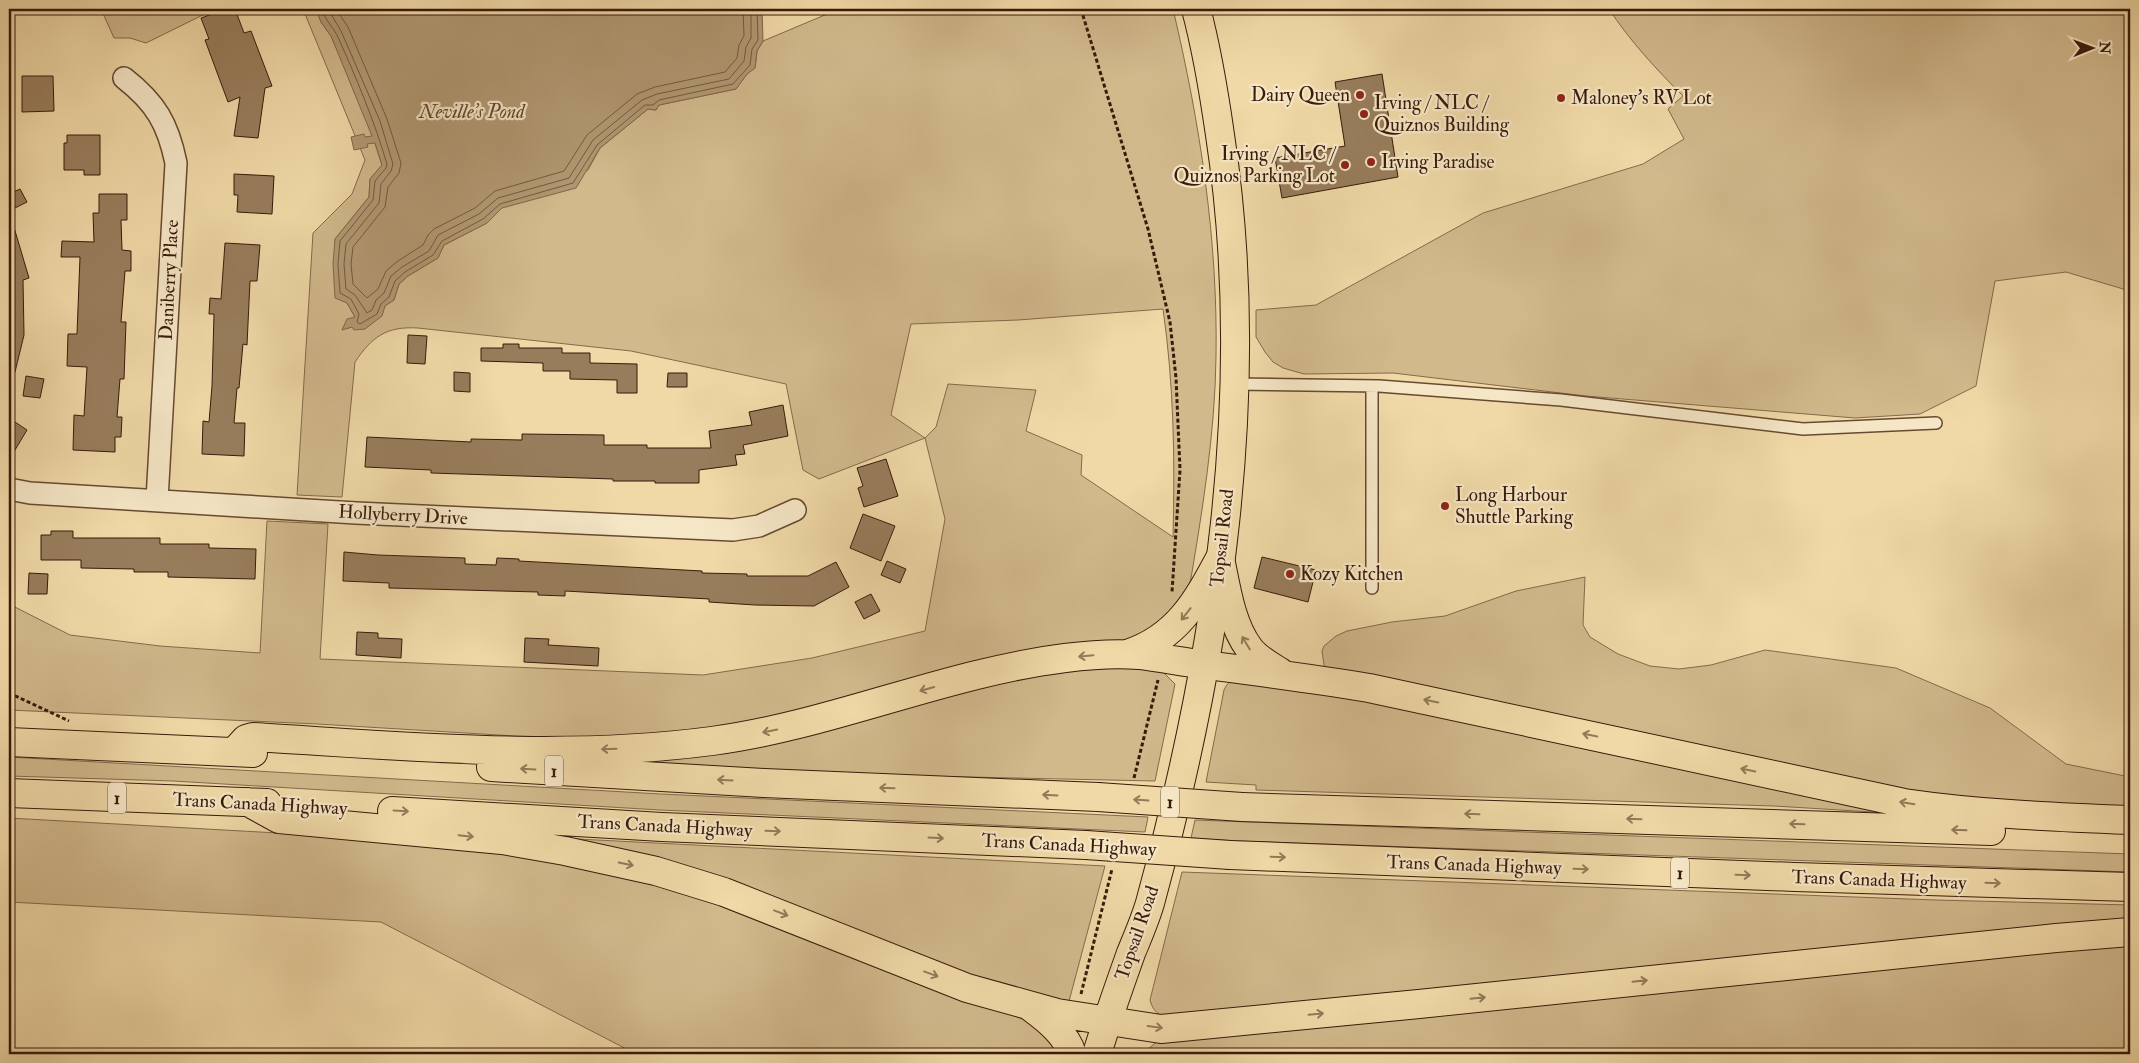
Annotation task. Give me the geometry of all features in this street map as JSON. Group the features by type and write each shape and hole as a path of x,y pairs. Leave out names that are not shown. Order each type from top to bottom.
{"main road":[{"name":"Topsail Road","path":"1097,1054 1107,1019 1149,906 1180,778 1204,665 1220,558 1235,384 1236,326 1229,202 1214,92 1196,9"},
{"path":"1124,655 1152,643 1173,628 1192,605 1220,558"},
{"path":"1220,558 1233,612 1244,640 1250,650 1260,659 1284,674"},
{"path":"234,752 246,739 253,737 429,747 552,750 610,750 710,741 780,729 936,686 1020,666 1063,658 1124,655 1284,674 1379,690 1904,803 2012,815 2130,820"},
{"path":"9,728 182,735 205,751"},
{"name":"1","path":"9,742 234,752 764,783 1098,797 1242,807 2130,835"},
{"name":"Trans Canada Highway","path":"9,793 237,801 662,827 1086,845 1230,855 1805,878 2130,887"},
{"path":"9,808 206,815 237,801 279,819 502,840 565,851 656,871 724,892 967,988 1031,1007 1161,1029 2130,932"},
{"path":"1031,1007 1048,1020 1069,1044 1072,1054"}],"street":[{"name":"Daniberry Place","path":"124,78 152,103 161,116 172,144 176,163 157,500"},
{"name":"Hollyberry Drive","path":"9,489 30,493 356,513 733,530 758,526 795,510"}],"lane":[{"path":"1235,384 1372,386 1561,400 1804,429 1936,423"},
{"path":"1372,386 1372,588"}],"path":[{"path":"1081,9 1148,230 1170,322 1176,378 1180,470 1172,595"},
{"path":"1134,781 1163,659"},
{"path":"9,693 94,732"},
{"path":"1076,1015 1113,866"}],"shaded area":[{"path":"101,9 215,9 146,43 130,38 114,38"},
{"path":"303,9 316,9 321,22 331,36 369,125 382,165 370,179 369,197 335,239 347,303 355,317 347,329 394,300 399,284 408,276 438,258 444,245 487,223 501,208 522,201 588,170 600,148 648,109 656,110 659,105 736,89 747,74 755,68 757,51 763,41 839,9 1173,9 1199,138 1210,226 1216,313 1215,386 1210,445 1194,561 1185,601 1136,639 889,687 726,728 595,738 515,736 317,724 9,710 9,604 70,635 160,646 260,653 267,521 328,524 320,659 703,675 812,658 925,631 945,519 925,438 819,479 803,470 786,384 631,351 418,328 388,331 374,340 355,362 342,497 297,495 313,233 352,194 365,160","holes":["1163,309 1173,423 1173,537 1081,475 1082,455 1026,431 1036,390 948,384 936,427 925,438 891,415 911,324 1018,320"]},
{"path":"1609,9 2130,9 2130,291 2066,272 1995,281 1976,386 1920,414 1855,418 1586,396 1393,373 1304,374 1283,368 1273,362 1256,337 1256,310 1316,305 1483,213 1643,164 1684,139 1668,109 1683,96 1644,54"},
{"path":"1585,577 1583,625 1590,637 1618,654 1650,666 1679,669 1711,665 1765,650 1896,668 1990,708 2066,764 2130,777 2130,808 1963,802 1325,671 1322,651 1324,646 1336,636 1347,631 1392,622 1445,616 1516,591"},
{"path":"1074,665 1160,669 1175,684 1155,781 782,773 582,761"},
{"path":"1245,677 1955,817 1774,806 1256,790 1256,785 1206,782 1224,690 1230,682"},
{"path":"9,757 661,794 1148,817 1145,832 660,810 173,781 9,776"},
{"path":"9,818 421,841 650,877 868,958 1020,1018 1046,1030 1068,1054 636,1054 381,922 9,902"},
{"path":"1195,820 2130,854 2130,872 1238,841 1191,838"},
{"path":"519,836 1105,866 1068,1005"},
{"path":"1182,872 1936,900 2130,905 2130,926 1170,1019 1157,1012 1150,1000"},
{"path":"2130,940 2130,1054 1142,1054 1159,1040"}],"water":[{"name":"Neville's Pond","path":"316,9 762,9 763,41 757,51 755,68 747,74 736,89 659,105 656,110 648,109 600,148 576,188 502,208 487,223 444,245 438,258 408,276 399,284 394,300 385,306 382,316 365,329 354,330 352,327 342,330 347,319 355,317 347,303 335,298 333,264 335,239 369,197 370,179 382,165 375,143 367,144 368,147 354,150 351,137 364,134 365,137 372,136 331,36 321,22"}],"building":[{"path":"226,9 235,9 244,33 251,31 272,86 265,88 258,138 234,136 240,97 228,102 205,40 209,39 201,18"},
{"name":"Irving / NLC / Quiznos Building","path":"1382,74 1398,177 1282,198 1275,158 1345,146 1335,82"},
{"path":"22,76 53,76 54,111 22,112"},
{"path":"67,135 100,135 100,175 84,175 84,170 64,170 64,143 67,143"},
{"path":"234,174 274,176 272,214 237,212 238,195 234,195"},
{"path":"20,189 27,202 9,211 9,194"},
{"path":"99,194 127,194 127,220 121,220 122,250 131,251 131,271 125,271 121,322 126,322 124,379 120,379 117,417 122,417 121,437 115,437 115,452 73,450 74,415 84,416 87,367 67,366 68,334 77,334 80,257 61,257 62,241 94,242 93,213 99,213"},
{"path":"13,224 29,278 23,280 24,335 15,372 9,372 9,225"},
{"path":"225,243 260,245 257,281 250,281 247,345 243,344 234,423 245,423 244,456 202,454 203,421 209,422 212,386 214,314 209,314 210,298 221,299"},
{"path":"408,335 427,336 425,364 407,363"},
{"path":"503,344 519,344 519,348 562,348 562,353 590,353 590,363 637,364 637,393 617,393 617,380 570,379 570,371 543,371 543,363 481,361 481,348 503,348"},
{"path":"454,372 470,373 470,392 454,391"},
{"path":"668,373 687,373 687,387 667,387"},
{"path":"26,376 44,379 40,398 23,396"},
{"path":"783,405 788,436 743,445 745,454 735,455 737,465 699,470 699,483 655,483 655,481 613,481 613,479 431,473 431,470 365,467 367,437 471,442 471,439 522,440 522,434 604,435 604,445 647,445 647,448 711,448 709,431 752,425 749,412"},
{"path":"15,422 27,430 9,460 9,432"},
{"path":"886,459 898,496 864,507 858,488 863,486 857,468"},
{"path":"863,514 895,526 881,561 850,548"},
{"path":"51,531 73,531 73,538 160,538 160,544 209,544 209,548 256,549 255,579 168,577 168,572 134,572 134,569 81,568 81,560 41,560 41,535 51,535"},
{"path":"344,552 465,558 465,564 496,565 497,558 519,559 519,561 702,571 702,573 747,574 747,576 808,576 836,562 849,587 814,606 755,605 709,602 709,599 565,591 565,596 538,595 538,592 389,588 389,583 343,581"},
{"path":"1262,557 1316,570 1308,602 1254,588"},
{"path":"887,561 906,569 900,583 881,575"},
{"path":"29,573 48,574 47,594 28,594"},
{"path":"871,594 880,611 864,619 855,602"},
{"path":"357,632 378,633 378,638 402,639 401,658 356,655"},
{"path":"525,638 549,639 548,645 599,648 598,666 524,662"}],"place":[{"name":"Dairy Queen","path":"1360,95"},
{"name":"Maloney's RV Lot","path":"1561,98"},
{"name":"Irving / NLC / Quiznos Building","path":"1364,114"},
{"name":"Irving Paradise","path":"1371,162"},
{"name":"Irving / NLC / Quiznos Parking Lot","path":"1345,165"},
{"name":"Long Harbour Shuttle Parking","path":"1445,506"},
{"name":"Kozy Kitchen","path":"1290,574"}]}
